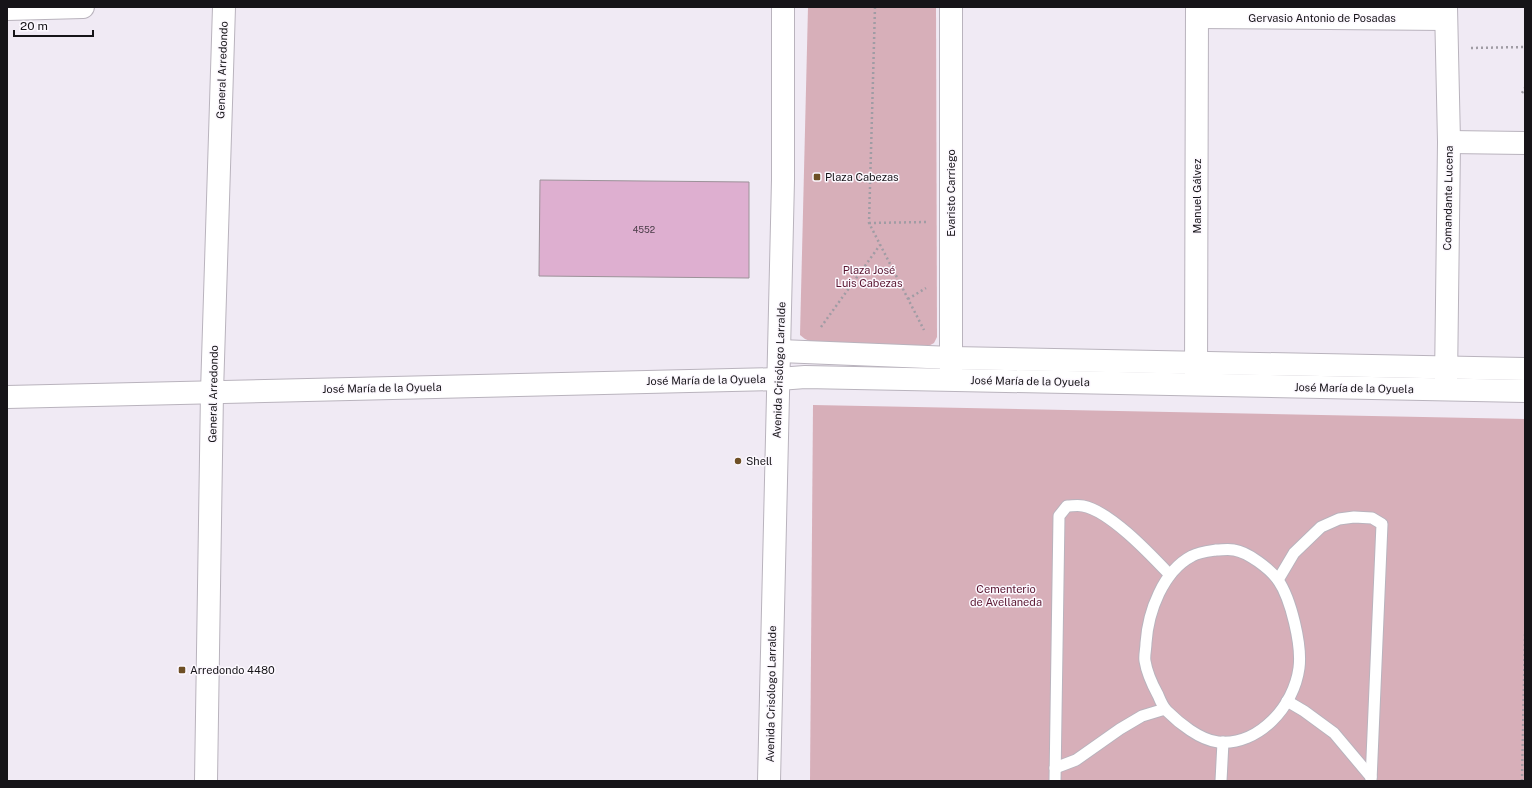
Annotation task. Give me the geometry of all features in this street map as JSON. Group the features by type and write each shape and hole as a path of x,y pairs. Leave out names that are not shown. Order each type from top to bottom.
{"street":[{"path":"7,9 83,7"},
{"name":"General Arredondo","path":"206,781 212,392 224,7"},
{"name":"Avenida Crisólogo Larralde","path":"769,781 780,351 783,180 783,7"},
{"name":"Evaristo Carriego","path":"950,380 952,358 951,7"},
{"name":"Gervasio Antonio de Posadas","path":"1197,12 1446,13"},
{"name":"Manuel Gálvez","path":"1196,385 1197,12"},
{"name":"Comandante Lucena","path":"1445,390 1449,142 1446,13"},
{"path":"1449,142 1525,143"},
{"name":"José María de la Oyuela","path":"780,351 952,358 1525,369"},
{"name":"José María de la Oyuela","path":"7,397 779,379 805,377 1525,392"}],"lane":[{"path":"1055,781 1059,516 1067,506 1083,506 1099,512 1139,543 1170,576"},
{"path":"1278,580 1294,553 1321,527 1339,519 1354,517 1372,518 1382,524 1371,779"},
{"path":"1216,550 1235,550 1257,560 1278,580 1294,619 1298,639 1299,667 1293,691 1280,712 1264,728 1248,737 1233,742 1217,742 1196,733 1186,727 1165,709 1151,682 1145,660 1147,630 1162,587 1174,571 1193,555 1216,550"},
{"path":"1287,701 1304,710 1334,733 1371,779"},
{"path":"1055,768 1076,760 1120,728 1142,716 1165,709"},
{"path":"1221,781 1223,742"}],"path":[{"path":"875,7 869,223 924,330"},
{"path":"1447,49 1525,47"},
{"path":"1522,93 1525,88"},
{"path":"869,223 952,222"},
{"path":"821,327 880,245"},
{"path":"1522,781 1525,633"}],"green space":[{"name":"Plaza José Luis Cabezas","path":"808,7 936,7 937,337 934,343 923,349 810,341 800,335"},
{"name":"Cementerio de Avellaneda","path":"813,405 1525,419 1525,781 810,781"}],"building":[{"path":"540,180 749,182 749,278 539,276"}],"place":[{"name":"Plaza Cabezas","path":"817,177"},
{"name":"Shell","path":"738,461"},
{"name":"Arredondo 4480","path":"182,670"}]}
